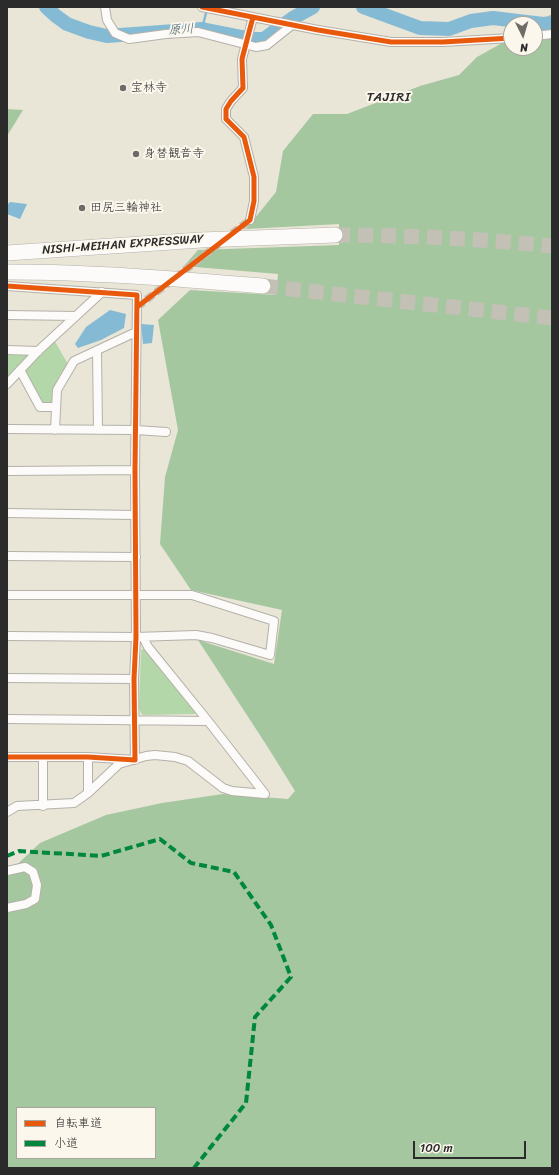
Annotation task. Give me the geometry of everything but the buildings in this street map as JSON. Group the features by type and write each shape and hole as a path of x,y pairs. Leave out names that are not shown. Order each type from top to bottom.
{"highway":[{"name":"NISHI-MEIHAN EXPRESSWAY","path":"7,253 201,240 335,235"},
{"name":"NISHI-MEIHAN EXPRESSWAY","path":"7,272 143,277 264,286"}],"street":[{"path":"105,7 107,20 115,33 129,39 166,34 198,32 256,47 268,45 292,25"},
{"path":"202,7 292,25 391,42 443,42 503,38"},
{"path":"250,220 254,201 254,177 244,137 226,119 226,109 243,88 242,59 253,17"},
{"path":"7,286 137,295 135,596 139,637 134,679 135,760"},
{"path":"7,384 38,351 102,292"},
{"path":"7,315 76,316"},
{"path":"55,430 57,390 74,361 136,332"},
{"path":"7,350 38,351"},
{"path":"97,351 98,430"},
{"path":"20,370 40,407 56,407"},
{"path":"7,429 136,430 166,432"},
{"path":"7,470 135,470"},
{"path":"7,513 135,515"},
{"path":"7,556 136,557"},
{"path":"7,595 192,595 274,621 270,655 212,638 196,635 139,637 7,636"},
{"path":"7,812 17,806 43,806 74,803 88,793 119,764 146,756 155,755 175,757 188,761 223,788 232,791 265,794 208,721 139,637"},
{"path":"7,678 134,679"},
{"path":"7,719 208,721"},
{"path":"7,757 88,757 135,760"},
{"path":"43,757 43,806"},
{"path":"88,757 88,793"},
{"path":"7,871 25,867 33,872 37,885 35,899 26,904 7,908"}],"green space":[{"path":"552,14 552,1168 7,1168 7,874 40,843 106,815 162,803 223,794 288,799 295,791 198,640 274,664 282,610 191,590 160,544 165,477 178,430 158,320 190,290 276,295 278,274 184,266 198,250 339,245 339,224 246,229 276,192 283,151 313,114 347,114 420,86 459,75 477,57 503,42 503,56 543,56 543,19"},
{"path":"7,109 23,110 7,136"},
{"path":"54,340 69,366 54,404 42,404 22,371"},
{"path":"7,352 33,354 7,380"},
{"path":"146,648 198,711 194,714 143,715 141,713 139,708 141,650"}],"water":[{"path":"10,202 27,204 20,219 7,214 7,205"},
{"path":"110,310 126,314 124,328 101,340 78,348 75,344 86,327"},
{"path":"141,324 154,325 152,343 143,344"}],"waterway":[{"name":"原川","path":"46,7 67,24 89,32 107,36 202,29 252,39 264,39 293,18 313,7"},
{"name":"原川","path":"363,7 420,28 449,29 471,21 493,18 543,24 552,23"},
{"path":"202,29 207,9"}],"tunnel":[{"path":"137,307 250,220"},
{"path":"335,235 444,238 552,246"},
{"path":"263,286 552,318"}],"marked path":[{"path":"7,856 19,851 101,856 160,839 191,863 234,872 271,925 291,977 255,1017 246,1103 194,1168"}],"cycle path":[{"path":"202,7 318,30 391,42 443,42 503,38"},
{"path":"137,307 250,220 254,201 254,177 244,137 226,119 226,109 243,88 242,59 253,17"},
{"path":"7,286 137,295 135,470 136,637 134,679 135,760 88,757 7,757"}],"place":[{"name":"宝林寺","path":"123,88"},
{"name":"身替観音寺","path":"136,154"},
{"name":"田尻三輪神社","path":"82,208"}],"district":[{"name":"TAJIRI","path":"389,98"}]}
